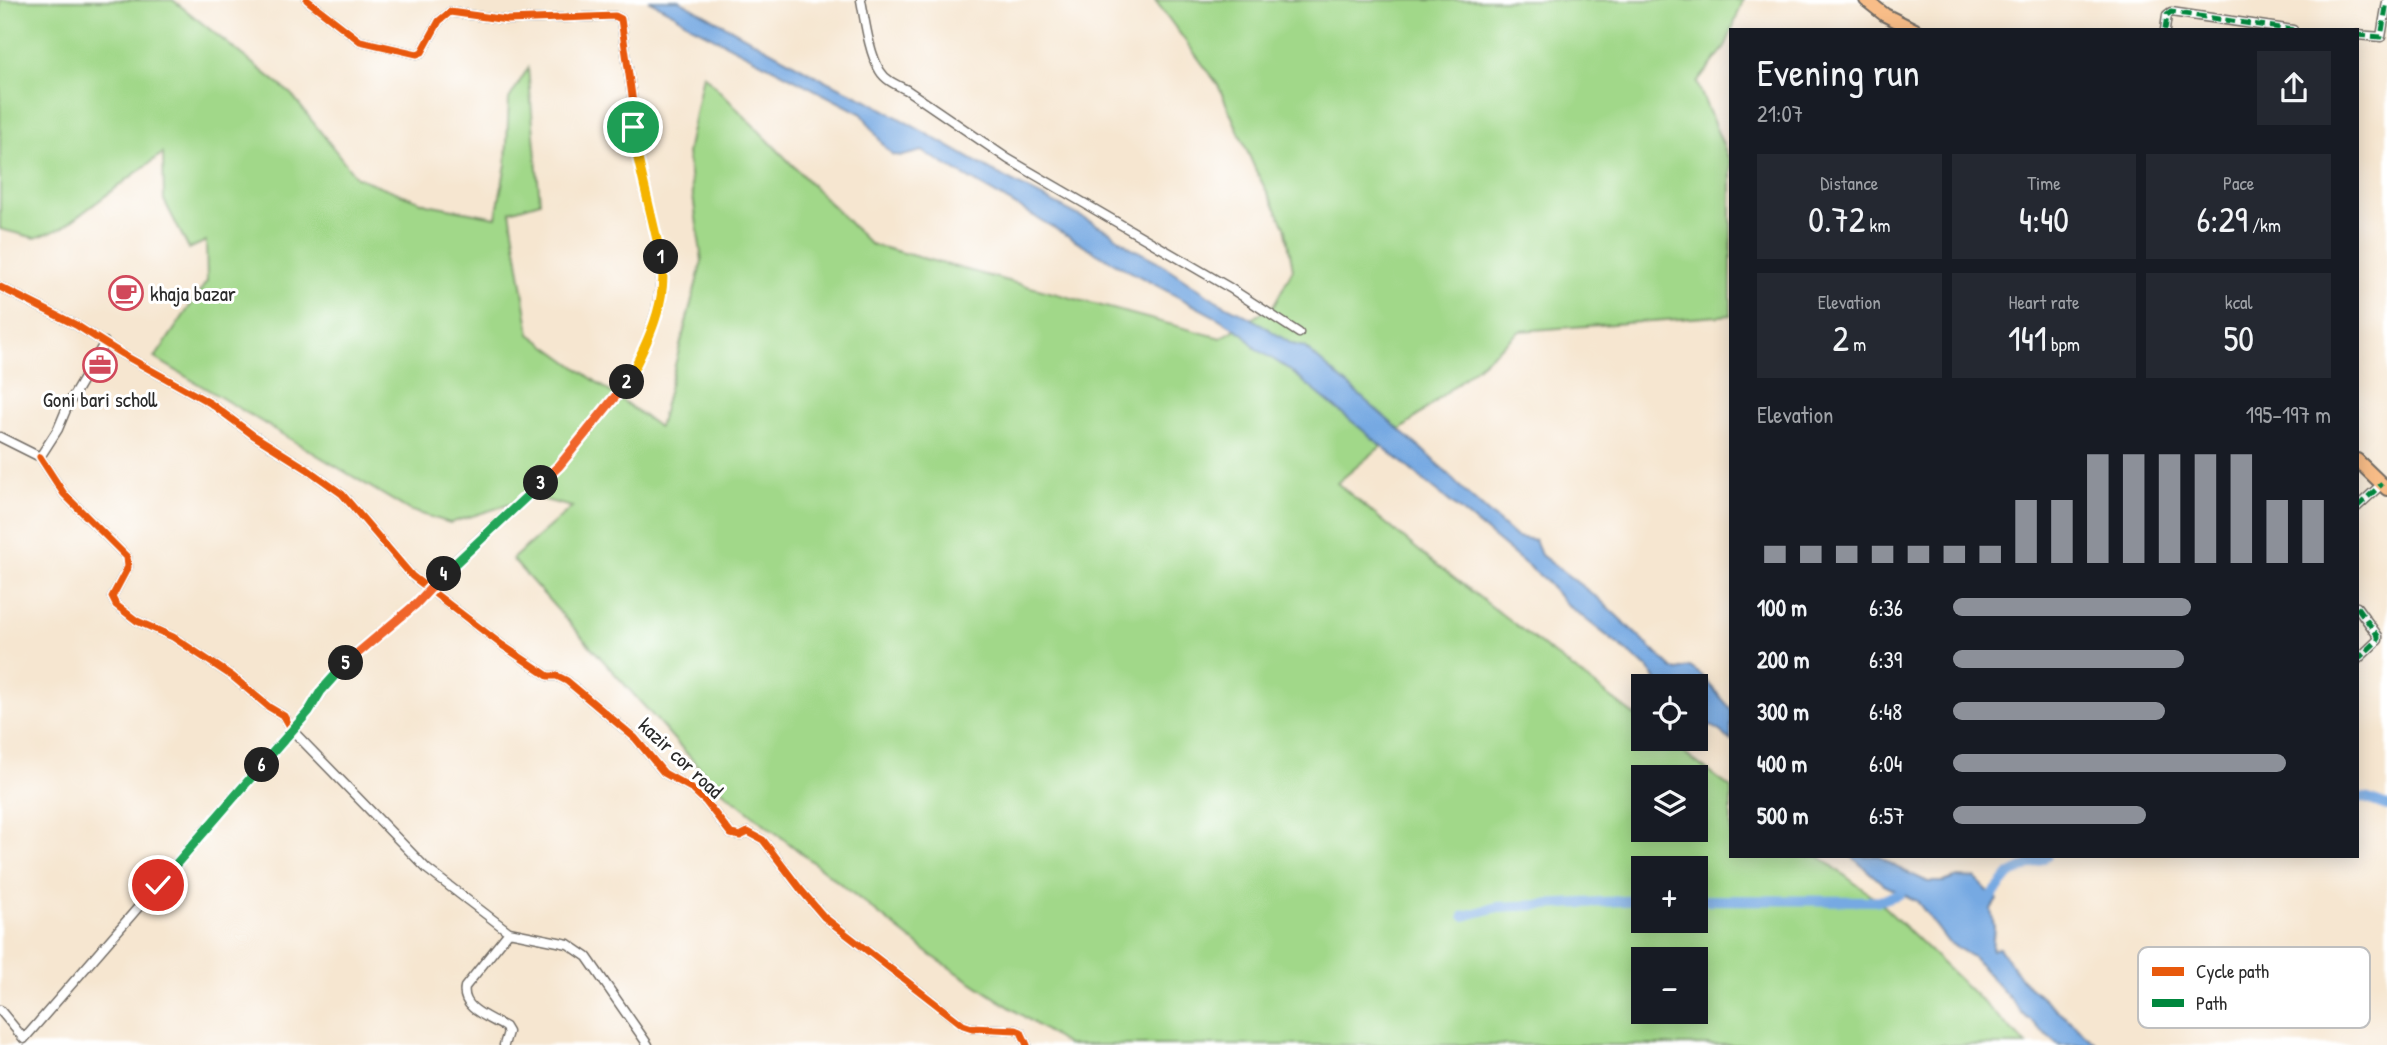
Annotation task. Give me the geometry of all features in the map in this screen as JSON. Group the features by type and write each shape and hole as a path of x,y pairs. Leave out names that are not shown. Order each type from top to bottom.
{"main road":[{"path":"1867,0 1885,15 1911,28"},
{"path":"2359,462 2384,487"}],"street":[{"path":"0,1010 27,1042 309,711 336,673 416,604 450,565 559,466 623,389 643,352 656,313 663,268 635,146 634,110 620,18 573,16 507,20 450,12 439,21 422,52 418,54 360,41 307,0"},
{"path":"861,0 869,39 880,71 891,82 907,90 1008,159 1230,288 1299,333"},
{"path":"2359,35 2381,37 2387,2"},
{"path":"2165,28 2168,12 2279,28"},
{"name":"kazir cor road","path":"0,287 43,307 210,403 342,494 412,576 502,645 548,676 557,676 567,681 635,738 664,773 691,788 706,802 731,834 740,836 748,832 763,840 824,917 963,1025 972,1028 1016,1030 1021,1032 1027,1045"},
{"path":"40,457 105,342"},
{"path":"0,436 40,457 64,494 127,557 128,567 113,597 116,605 137,621 173,636 216,664 284,716 292,730 427,869 509,932 569,944 587,957 648,1045"},
{"path":"2359,506 2384,487"},
{"path":"2359,610 2378,636 2378,640 2359,658"},
{"path":"503,1045 508,1032 505,1027 467,1004 463,996 465,987 509,932"}],"green space":[{"path":"0,0 173,0 291,94 356,177 427,204 496,217 506,164 509,99 528,68 540,202 510,211 530,334 659,427 702,261 687,153 703,74 870,244 1221,338 1274,305 1293,269 1285,226 1256,171 1218,85 1155,0 1743,0 1733,28 1729,28 1726,46 1697,83 1729,159 1729,315 1520,331 1337,483 1429,559 1631,713 1631,751 1681,751 1700,765 1631,765 1631,842 1708,842 1708,771 1729,787 1729,858 1822,858 1876,899 2027,1045 1067,1045 932,956 715,785 512,559 572,507 533,497 450,523 409,510 155,358 207,281 206,241 189,249 164,200 163,153 62,228 35,238 0,229"}],"water":[{"path":"648,0 679,0 820,78 867,100 994,172 1109,231 1217,301 1251,318 1292,344 1304,347 1434,460 1516,537 1535,540 1541,555 1599,599 1673,669 1690,667 1700,674 1652,674 1648,668 1565,603 1545,580 1287,368 1255,348 1244,334 1116,264 922,151 903,156 893,155 862,114 693,27"},
{"path":"1708,683 1729,707 1729,739 1708,724"},
{"path":"1853,858 1882,858 1928,882 1943,882 1958,877 1975,878 1997,900 1991,909 1994,927 1992,950 1999,948 2022,980 2098,1045 2056,1043 2026,1017 1974,958 1948,942 1917,901 1884,885"}],"waterway":[{"path":"2359,799 2365,798 2387,806"},
{"path":"1985,904 2009,875 2043,858"},
{"path":"1708,900 1878,901 1900,894"},
{"path":"1464,916 1498,907 1631,901"}],"marked path":[{"path":"2359,35 2381,37 2387,2"},
{"path":"2165,28 2167,15 2171,12 2279,28"},
{"path":"2359,505 2382,484"},
{"path":"2359,610 2378,636 2378,640 2359,658"}],"cycle path":[{"path":"40,457 64,494 127,557 128,567 112,597 116,605 137,621 173,637 232,676 284,716 292,730 336,672 416,604 450,565 559,466 623,389 643,351 656,312 663,268 635,146 634,110 621,19 615,16 507,20 450,12 439,21 422,52 417,54 360,41 307,0"},
{"path":"0,287 76,325 210,403 342,494 412,576 502,645 548,676 557,676 567,681 635,738 664,773 691,788 706,802 731,834 740,836 748,832 763,840 824,917 963,1025 972,1028 1016,1030 1021,1032 1027,1045"}],"place":[{"name":"khaja bazar","path":"126,293"},
{"name":"Goni bari scholl","path":"100,365"}],"route":[{"path":"158,885 309,711 321,691 348,660 416,604 450,565 559,466 623,389 643,352 656,313 663,268 633,127"}]}
